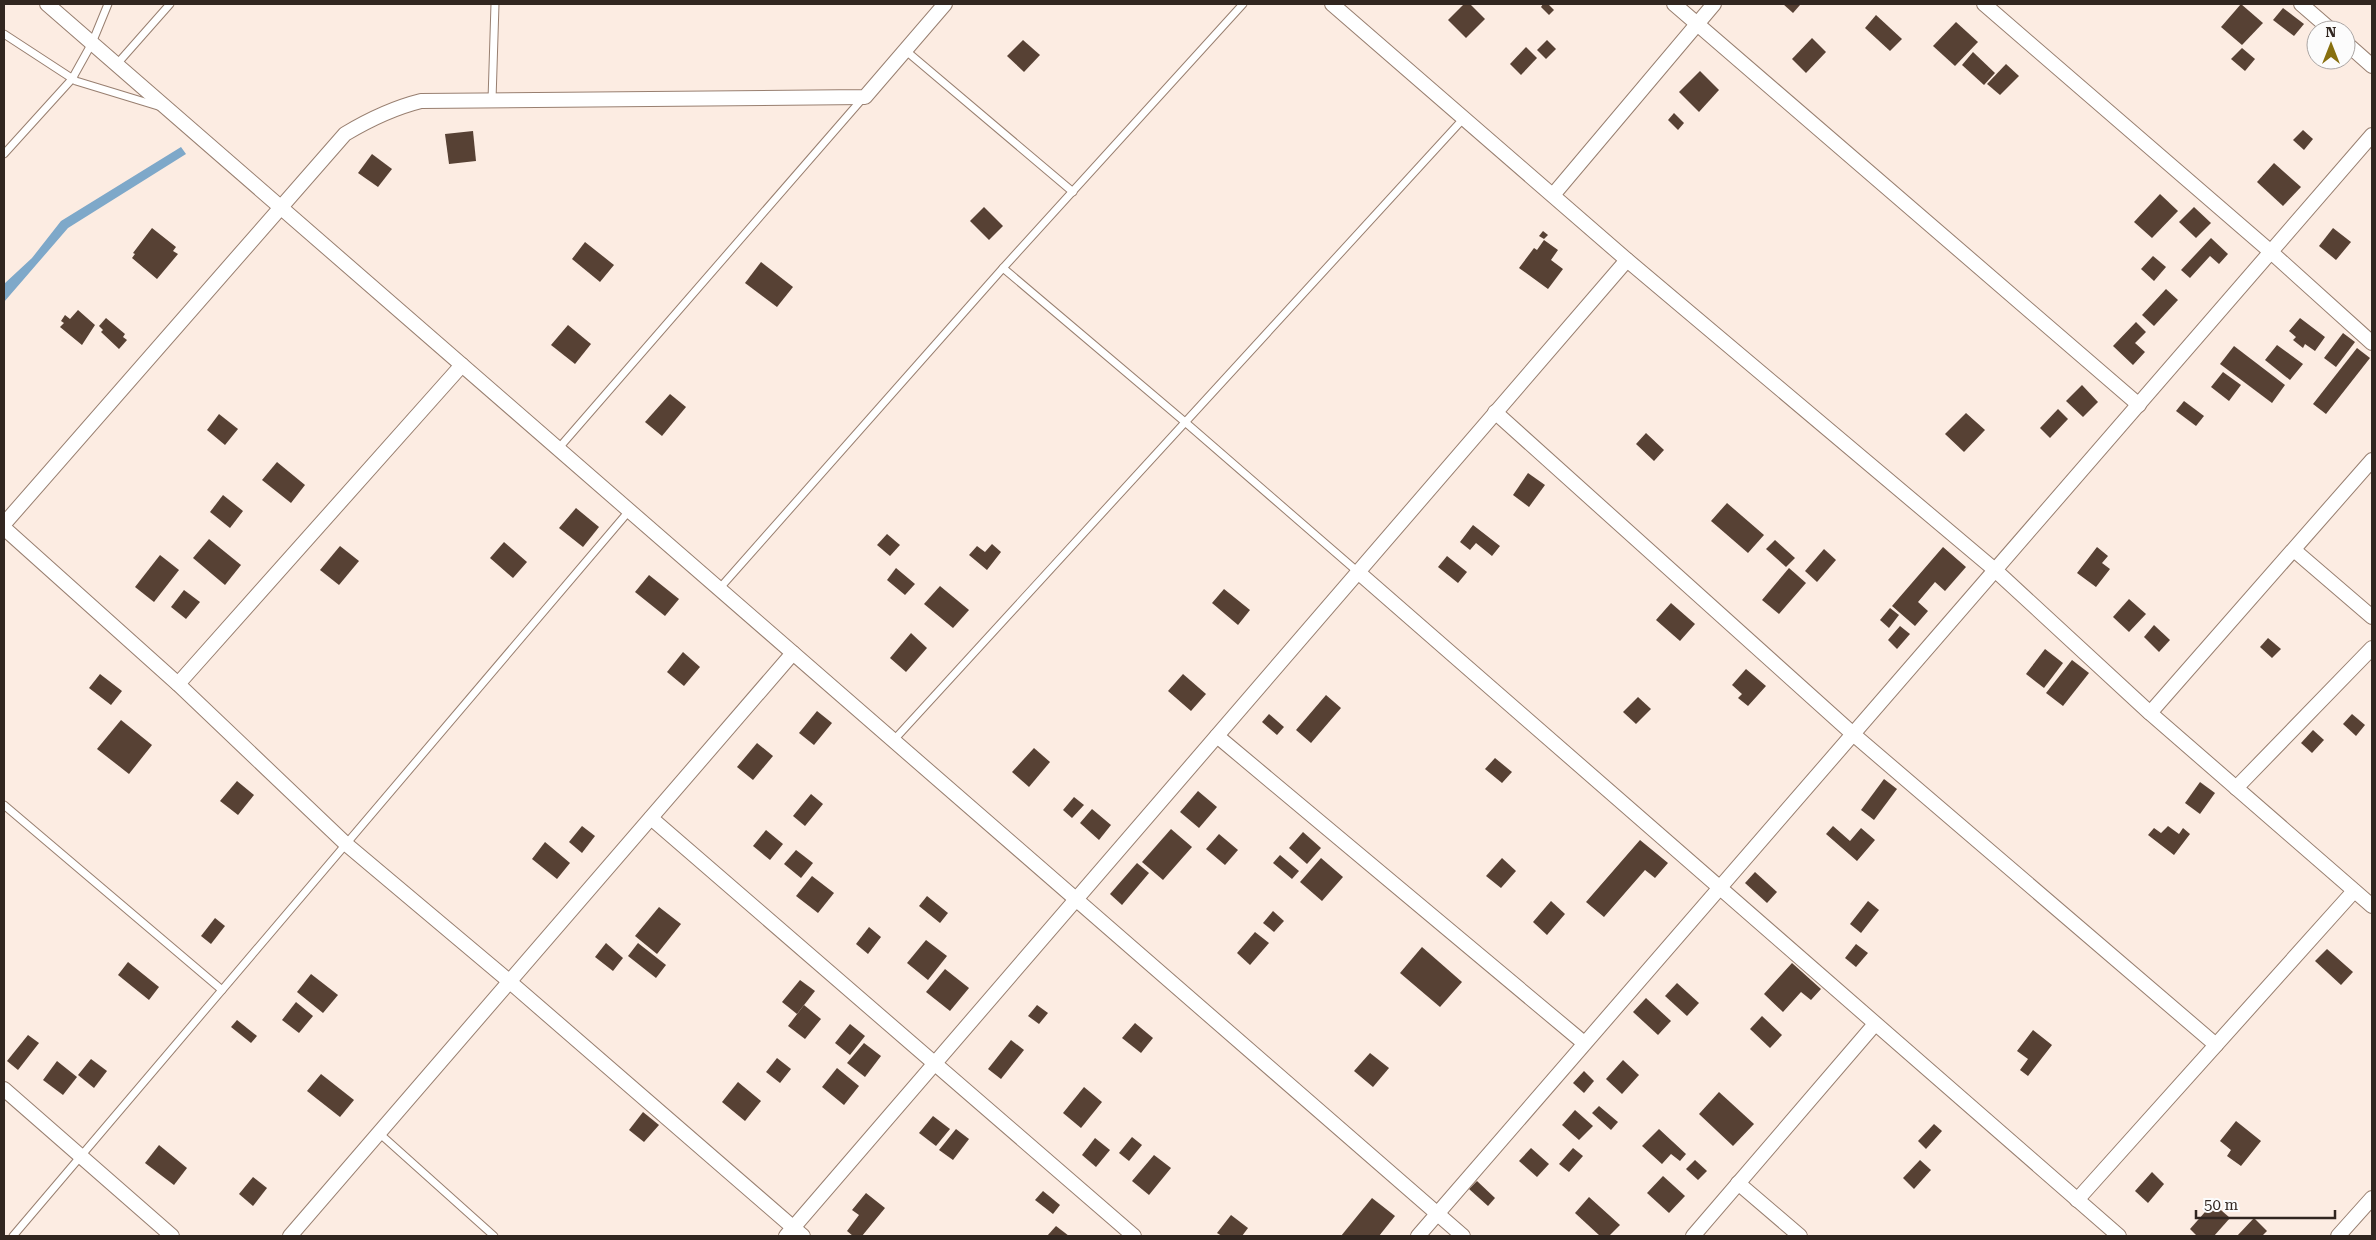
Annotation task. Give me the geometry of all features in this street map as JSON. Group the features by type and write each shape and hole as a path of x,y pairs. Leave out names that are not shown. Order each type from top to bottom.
{"street":[{"path":"47,4 1463,1236"},
{"path":"945,4 865,96 421,101 397,107 374,116 345,134 4,526 178,684 346,844 510,982 794,1233 934,1064 1627,260"},
{"path":"1332,4 1627,260 1995,570 2150,713 2372,906"},
{"path":"1674,4 2138,405"},
{"path":"1553,195 1714,4"},
{"path":"1984,4 2271,252 2372,343"},
{"path":"2301,4 2319,20"},
{"path":"2356,52 2372,66"},
{"path":"1418,1236 2372,135"},
{"path":"178,684 462,365"},
{"path":"1495,412 1853,734 2216,1045"},
{"path":"2150,713 2372,460"},
{"path":"2294,550 2372,617"},
{"path":"1358,572 2119,1236"},
{"path":"2236,788 2372,648"},
{"path":"290,1236 793,653"},
{"path":"1217,736 1584,1044"},
{"path":"651,818 1134,1236"},
{"path":"2077,1200 2354,891"},
{"path":"1693,1236 1875,1024"},
{"path":"4,1089 172,1236"},
{"path":"1738,1183 1800,1236"},
{"path":"2338,1236 2372,1198"}],"lane":[{"path":"4,154 72,79 92,43 108,4"},
{"path":"117,64 170,4"},
{"path":"492,100 495,4"},
{"path":"719,589 1003,268 1244,4"},
{"path":"4,34 72,79 168,109"},
{"path":"906,50 1073,192"},
{"path":"558,449 865,96"},
{"path":"893,740 1464,118"},
{"path":"1003,268 1358,572"},
{"path":"13,1236 629,511"},
{"path":"4,805 222,990"},
{"path":"379,1134 494,1236"}],"water":[{"path":"181,147 186,154 68,228 4,302 4,284 32,258 61,221"}],"building":[{"path":"1464,4 1470,4 1485,19 1466,38 1448,20"},
{"path":"1543,4 1548,4 1554,10 1549,15 1541,7"},
{"path":"1783,4 1799,4 1800,5 1793,13"},
{"path":"2241,4 2263,23 2242,45 2221,27"},
{"path":"2283,8 2304,24 2294,36 2273,20"},
{"path":"1876,15 1902,39 1890,51 1865,28"},
{"path":"1956,22 1978,42 1955,66 1933,46"},
{"path":"1812,38 1826,52 1806,73 1792,59"},
{"path":"1023,40 1040,55 1024,72 1007,56"},
{"path":"1547,40 1556,49 1546,59 1537,50"},
{"path":"1526,47 1537,58 1521,75 1510,64"},
{"path":"2242,48 2255,59 2245,71 2231,59"},
{"path":"1973,52 1995,73 1984,85 1962,65"},
{"path":"2006,64 2019,76 2000,95 1987,84"},
{"path":"1700,71 1719,90 1699,112 1679,92"},
{"path":"1674,113 1684,123 1678,130 1668,120"},
{"path":"2303,130 2313,139 2304,150 2293,140"},
{"path":"473,131 476,161 449,164 445,134"},
{"path":"372,154 392,169 378,187 358,173"},
{"path":"2274,163 2301,187 2283,206 2257,182"},
{"path":"2160,194 2178,211 2152,238 2134,222"},
{"path":"984,207 1003,226 989,240 970,221"},
{"path":"2194,207 2211,223 2196,238 2179,222"},
{"path":"152,228 176,247 173,251 178,254 157,279 132,258 135,254 133,253"},
{"path":"2333,228 2351,242 2336,260 2319,246"},
{"path":"1543,231 1548,235 1544,239 1539,236"},
{"path":"2211,238 2228,254 2219,264 2210,256 2190,278 2181,270"},
{"path":"1544,240 1558,250 1551,260 1563,269 1548,289 1519,268 1534,248 1537,250"},
{"path":"585,242 614,265 600,282 572,259"},
{"path":"2153,256 2166,267 2154,281 2141,269"},
{"path":"761,262 793,287 777,307 745,283"},
{"path":"2166,289 2178,300 2154,326 2142,315"},
{"path":"78,310 95,325 82,345 60,327 64,323 61,321 65,315 70,319"},
{"path":"106,318 125,334 123,337 127,340 119,349 101,332 103,330 99,326"},
{"path":"2300,318 2325,337 2315,351 2305,344 2303,348 2293,340 2296,337 2289,331"},
{"path":"2136,322 2146,332 2135,343 2145,352 2133,365 2113,346"},
{"path":"568,325 591,344 575,364 551,345"},
{"path":"2343,333 2355,342 2336,367 2324,358"},
{"path":"2277,345 2303,364 2290,380 2265,360"},
{"path":"2234,346 2285,385 2272,403 2220,364"},
{"path":"2357,348 2370,358 2326,414 2313,404"},
{"path":"2223,372 2241,385 2229,401 2211,387"},
{"path":"2082,385 2098,402 2083,417 2066,401"},
{"path":"670,394 686,407 662,436 645,422"},
{"path":"2184,401 2204,416 2196,426 2176,411"},
{"path":"2058,409 2068,419 2050,438 2040,428"},
{"path":"1966,413 1985,430 1964,452 1945,434"},
{"path":"219,414 238,429 225,445 207,430"},
{"path":"1646,433 1664,450 1654,461 1636,444"},
{"path":"277,462 305,485 291,503 262,480"},
{"path":"1528,473 1545,485 1529,507 1513,495"},
{"path":"223,495 243,511 230,528 210,512"},
{"path":"1727,503 1764,535 1748,553 1711,521"},
{"path":"576,508 599,527 583,547 559,528"},
{"path":"1473,525 1500,546 1492,556 1476,543 1470,550 1460,542"},
{"path":"887,534 900,545 890,556 877,545"},
{"path":"209,539 241,565 225,585 193,558"},
{"path":"1775,540 1795,558 1786,567 1766,549"},
{"path":"504,542 527,562 513,578 490,558"},
{"path":"992,544 1001,552 987,570 969,555 977,546 985,552"},
{"path":"340,546 359,561 339,585 320,570"},
{"path":"1943,547 1966,567 1945,591 1935,582 1918,602 1928,611 1915,626 1892,606"},
{"path":"2097,547 2108,556 2102,563 2110,569 2096,587 2077,573"},
{"path":"1824,549 1836,560 1817,582 1805,571"},
{"path":"160,555 179,570 154,602 135,587"},
{"path":"1447,556 1467,572 1458,583 1438,567"},
{"path":"896,568 915,584 905,595 887,580"},
{"path":"1789,568 1806,583 1779,614 1762,600"},
{"path":"649,575 679,599 665,616 635,592"},
{"path":"940,586 969,610 953,628 924,604"},
{"path":"1224,589 1250,610 1238,625 1212,603"},
{"path":"184,590 200,602 186,619 171,607"},
{"path":"2129,599 2146,614 2129,632 2113,617"},
{"path":"1671,603 1695,624 1680,641 1656,620"},
{"path":"1890,608 1899,615 1889,628 1880,620"},
{"path":"2154,625 2170,640 2159,652 2144,637"},
{"path":"1900,626 1910,634 1897,649 1888,640"},
{"path":"911,633 927,648 906,672 890,658"},
{"path":"2268,638 2281,649 2272,658 2260,647"},
{"path":"2045,649 2063,663 2044,688 2026,674"},
{"path":"683,652 700,667 684,686 667,672"},
{"path":"2072,660 2089,673 2063,706 2046,693"},
{"path":"1746,669 1766,686 1748,706 1738,698 1742,694 1732,685"},
{"path":"100,674 122,691 111,705 89,688"},
{"path":"1183,674 1206,694 1191,711 1168,691"},
{"path":"1326,695 1341,708 1311,743 1296,730"},
{"path":"1638,697 1651,709 1636,724 1623,712"},
{"path":"817,711 832,723 814,745 799,733"},
{"path":"1269,714 1284,727 1277,735 1262,722"},
{"path":"2352,714 2365,725 2356,736 2343,724"},
{"path":"121,720 152,745 129,774 97,749"},
{"path":"2313,730 2324,740 2312,753 2301,743"},
{"path":"757,743 773,756 753,780 737,767"},
{"path":"1034,748 1050,762 1029,787 1012,772"},
{"path":"1495,758 1512,772 1502,783 1485,769"},
{"path":"1884,779 1897,789 1874,820 1861,810"},
{"path":"237,781 254,795 238,815 220,801"},
{"path":"2200,782 2215,793 2200,814 2185,803"},
{"path":"1198,791 1217,807 1199,828 1180,812"},
{"path":"811,794 823,804 805,826 793,816"},
{"path":"1074,797 1084,805 1072,818 1063,810"},
{"path":"1092,809 1111,825 1099,840 1080,823"},
{"path":"582,826 595,836 582,853 569,842"},
{"path":"1833,826 1850,841 1861,828 1875,840 1857,861 1826,834"},
{"path":"2168,826 2179,834 2183,828 2190,834 2174,855 2148,835 2154,828 2161,833"},
{"path":"1171,829 1192,847 1163,880 1142,862"},
{"path":"766,830 783,844 770,860 753,846"},
{"path":"1303,832 1321,848 1307,864 1289,848"},
{"path":"1219,834 1238,850 1225,865 1206,849"},
{"path":"1640,840 1668,863 1655,878 1645,870 1604,917 1586,902"},
{"path":"545,842 570,863 557,879 532,859"},
{"path":"796,850 813,863 801,878 784,864"},
{"path":"1280,855 1299,871 1292,879 1273,863"},
{"path":"1321,858 1343,877 1322,901 1300,882"},
{"path":"1502,858 1516,871 1501,888 1486,876"},
{"path":"1137,863 1149,873 1122,905 1110,894"},
{"path":"1755,872 1777,892 1767,903 1745,883"},
{"path":"812,876 834,893 818,913 796,896"},
{"path":"927,896 948,913 940,923 919,906"},
{"path":"1551,901 1565,914 1547,935 1533,922"},
{"path":"1868,901 1879,910 1861,933 1850,924"},
{"path":"659,907 681,924 657,954 635,936"},
{"path":"1273,911 1284,921 1274,932 1263,923"},
{"path":"215,918 225,926 211,944 201,936"},
{"path":"869,927 881,937 868,954 856,944"},
{"path":"1255,932 1269,943 1250,965 1237,953"},
{"path":"926,940 947,956 928,980 907,963"},
{"path":"606,943 623,958 613,971 595,957"},
{"path":"638,943 666,965 656,978 628,956"},
{"path":"1856,944 1868,953 1856,967 1845,958"},
{"path":"1422,947 1462,982 1440,1007 1400,973"},
{"path":"2327,949 2353,972 2341,985 2315,961"},
{"path":"128,962 159,987 149,1000 118,975"},
{"path":"1792,963 1821,989 1811,1000 1801,992 1783,1012 1764,994"},
{"path":"945,969 969,988 950,1011 926,992"},
{"path":"311,974 338,995 323,1013 297,992"},
{"path":"800,980 815,991 797,1014 782,1002"},
{"path":"1677,983 1699,1003 1687,1016 1665,996"},
{"path":"1646,998 1671,1021 1658,1035 1633,1012"},
{"path":"296,1002 313,1016 299,1033 282,1020"},
{"path":"804,1005 821,1019 805,1039 788,1026"},
{"path":"1037,1005 1048,1013 1039,1024 1028,1016"},
{"path":"1762,1016 1782,1035 1770,1048 1750,1029"},
{"path":"237,1020 257,1036 251,1043 231,1027"},
{"path":"1135,1023 1153,1038 1141,1053 1122,1038"},
{"path":"850,1024 865,1036 850,1055 835,1043"},
{"path":"2033,1030 2052,1045 2028,1076 2020,1070 2028,1059 2017,1051"},
{"path":"28,1035 39,1043 18,1070 7,1061"},
{"path":"1011,1040 1024,1050 1001,1079 988,1069"},
{"path":"864,1043 881,1056 865,1077 847,1063"},
{"path":"1370,1053 1389,1068 1373,1087 1354,1071"},
{"path":"777,1058 791,1069 780,1083 766,1072"},
{"path":"91,1059 107,1071 94,1088 78,1075"},
{"path":"1623,1060 1639,1075 1622,1094 1606,1079"},
{"path":"57,1061 77,1077 63,1095 43,1080"},
{"path":"837,1068 859,1086 844,1105 822,1087"},
{"path":"1584,1071 1594,1081 1584,1093 1573,1083"},
{"path":"321,1074 354,1100 340,1117 307,1091"},
{"path":"738,1082 761,1101 745,1121 722,1102"},
{"path":"1084,1087 1102,1102 1081,1128 1063,1113"},
{"path":"1719,1092 1754,1124 1733,1146 1699,1114"},
{"path":"1599,1106 1618,1122 1611,1130 1592,1113"},
{"path":"1575,1110 1593,1126 1579,1140 1562,1125"},
{"path":"643,1112 659,1125 644,1142 629,1130"},
{"path":"933,1116 950,1129 936,1146 919,1133"},
{"path":"2236,1121 2261,1141 2241,1166 2227,1156 2231,1150 2220,1141"},
{"path":"1934,1124 1942,1131 1926,1149 1918,1141"},
{"path":"956,1129 969,1139 953,1160 939,1150"},
{"path":"1659,1129 1686,1154 1680,1161 1671,1154 1662,1164 1642,1146"},
{"path":"1132,1137 1142,1145 1129,1161 1119,1153"},
{"path":"1095,1138 1110,1150 1096,1167 1082,1155"},
{"path":"159,1145 187,1168 174,1185 145,1163"},
{"path":"1531,1148 1549,1164 1537,1177 1519,1161"},
{"path":"1573,1148 1583,1156 1569,1172 1559,1164"},
{"path":"1154,1155 1171,1168 1149,1195 1132,1181"},
{"path":"1695,1160 1707,1171 1698,1180 1686,1169"},
{"path":"1920,1160 1931,1170 1914,1189 1903,1178"},
{"path":"2152,1172 2164,1184 2148,1203 2135,1191"},
{"path":"1663,1176 1685,1196 1669,1213 1647,1193"},
{"path":"253,1177 267,1188 253,1206 239,1194"},
{"path":"1477,1181 1495,1198 1488,1206 1469,1189"},
{"path":"1043,1191 1060,1205 1053,1214 1035,1200"},
{"path":"866,1193 885,1208 862,1236 853,1236 847,1231 859,1215 852,1210"},
{"path":"1589,1197 1620,1225 1609,1236 1600,1236 1575,1213"},
{"path":"1372,1198 1395,1216 1379,1236 1341,1236"},
{"path":"2213,1203 2230,1218 2214,1236 2197,1236 2190,1229"},
{"path":"1231,1215 1248,1228 1242,1236 1222,1236 1217,1233"},
{"path":"2254,1218 2267,1231 2262,1236 2237,1236"},
{"path":"1056,1226 1069,1236 1047,1236"}]}
